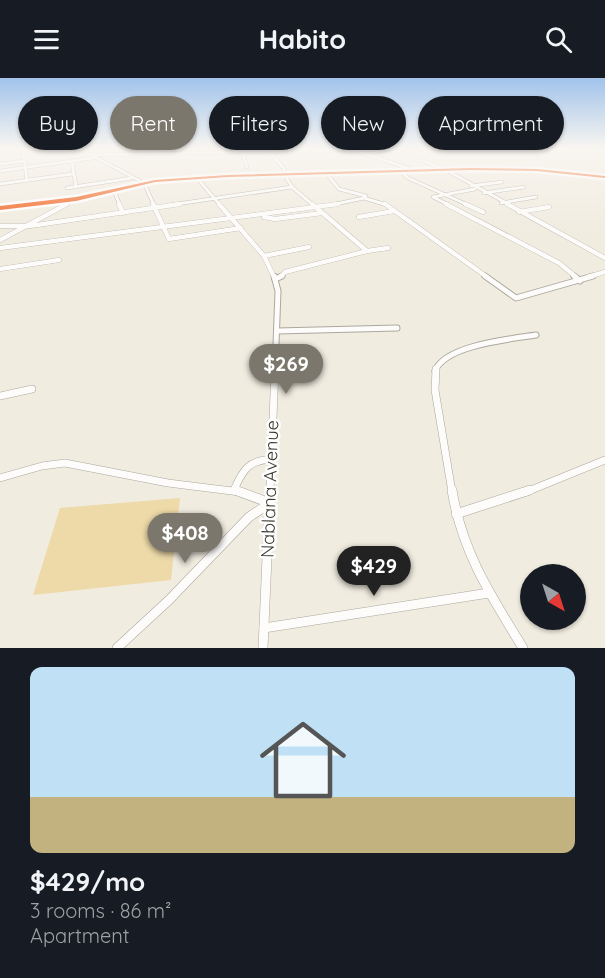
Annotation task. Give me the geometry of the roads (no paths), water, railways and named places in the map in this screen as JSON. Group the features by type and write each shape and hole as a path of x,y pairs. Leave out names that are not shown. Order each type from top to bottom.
{"main road":[{"path":"0,208 76,199 114,192 144,183 249,176"}],"street":[{"path":"26,176 27,180"},
{"path":"0,184 60,176"},
{"path":"72,176 76,187"},
{"path":"128,176 144,183 169,239 241,228"},
{"path":"285,176 292,187 367,251"},
{"path":"328,176 339,189 372,199 394,211 510,296 523,298 605,272"},
{"path":"406,176 483,212"},
{"path":"455,176 605,258"},
{"path":"67,188 133,178"},
{"name":"Nablana Avenue","path":"197,178 264,256 275,279 277,331 273,366 273,459 263,648"},
{"path":"502,182 433,197 559,263 580,281"},
{"path":"0,226 30,226 292,187"},
{"path":"483,193 524,187"},
{"path":"114,192 123,213"},
{"path":"501,203 536,197"},
{"path":"0,248 234,220 318,208 361,198 372,199"},
{"path":"0,240 30,226 76,199"},
{"path":"518,212 549,207"},
{"path":"359,217 394,211"},
{"path":"261,216 275,219 322,213"},
{"path":"264,256 309,247"},
{"path":"275,279 281,277 285,272 367,251 388,248"},
{"path":"0,269 59,260"},
{"path":"277,331 397,328"},
{"path":"523,648 469,555 456,514 435,390 437,364 448,357 479,346 536,335"},
{"path":"0,396 32,389"},
{"path":"234,490 247,462 253,459 273,459"},
{"path":"456,514 521,494 591,468 605,460"},
{"path":"0,478 42,466 65,463 168,483 234,490 270,502"},
{"path":"117,648 169,600 249,518 270,502"},
{"path":"264,628 489,592"}]}
